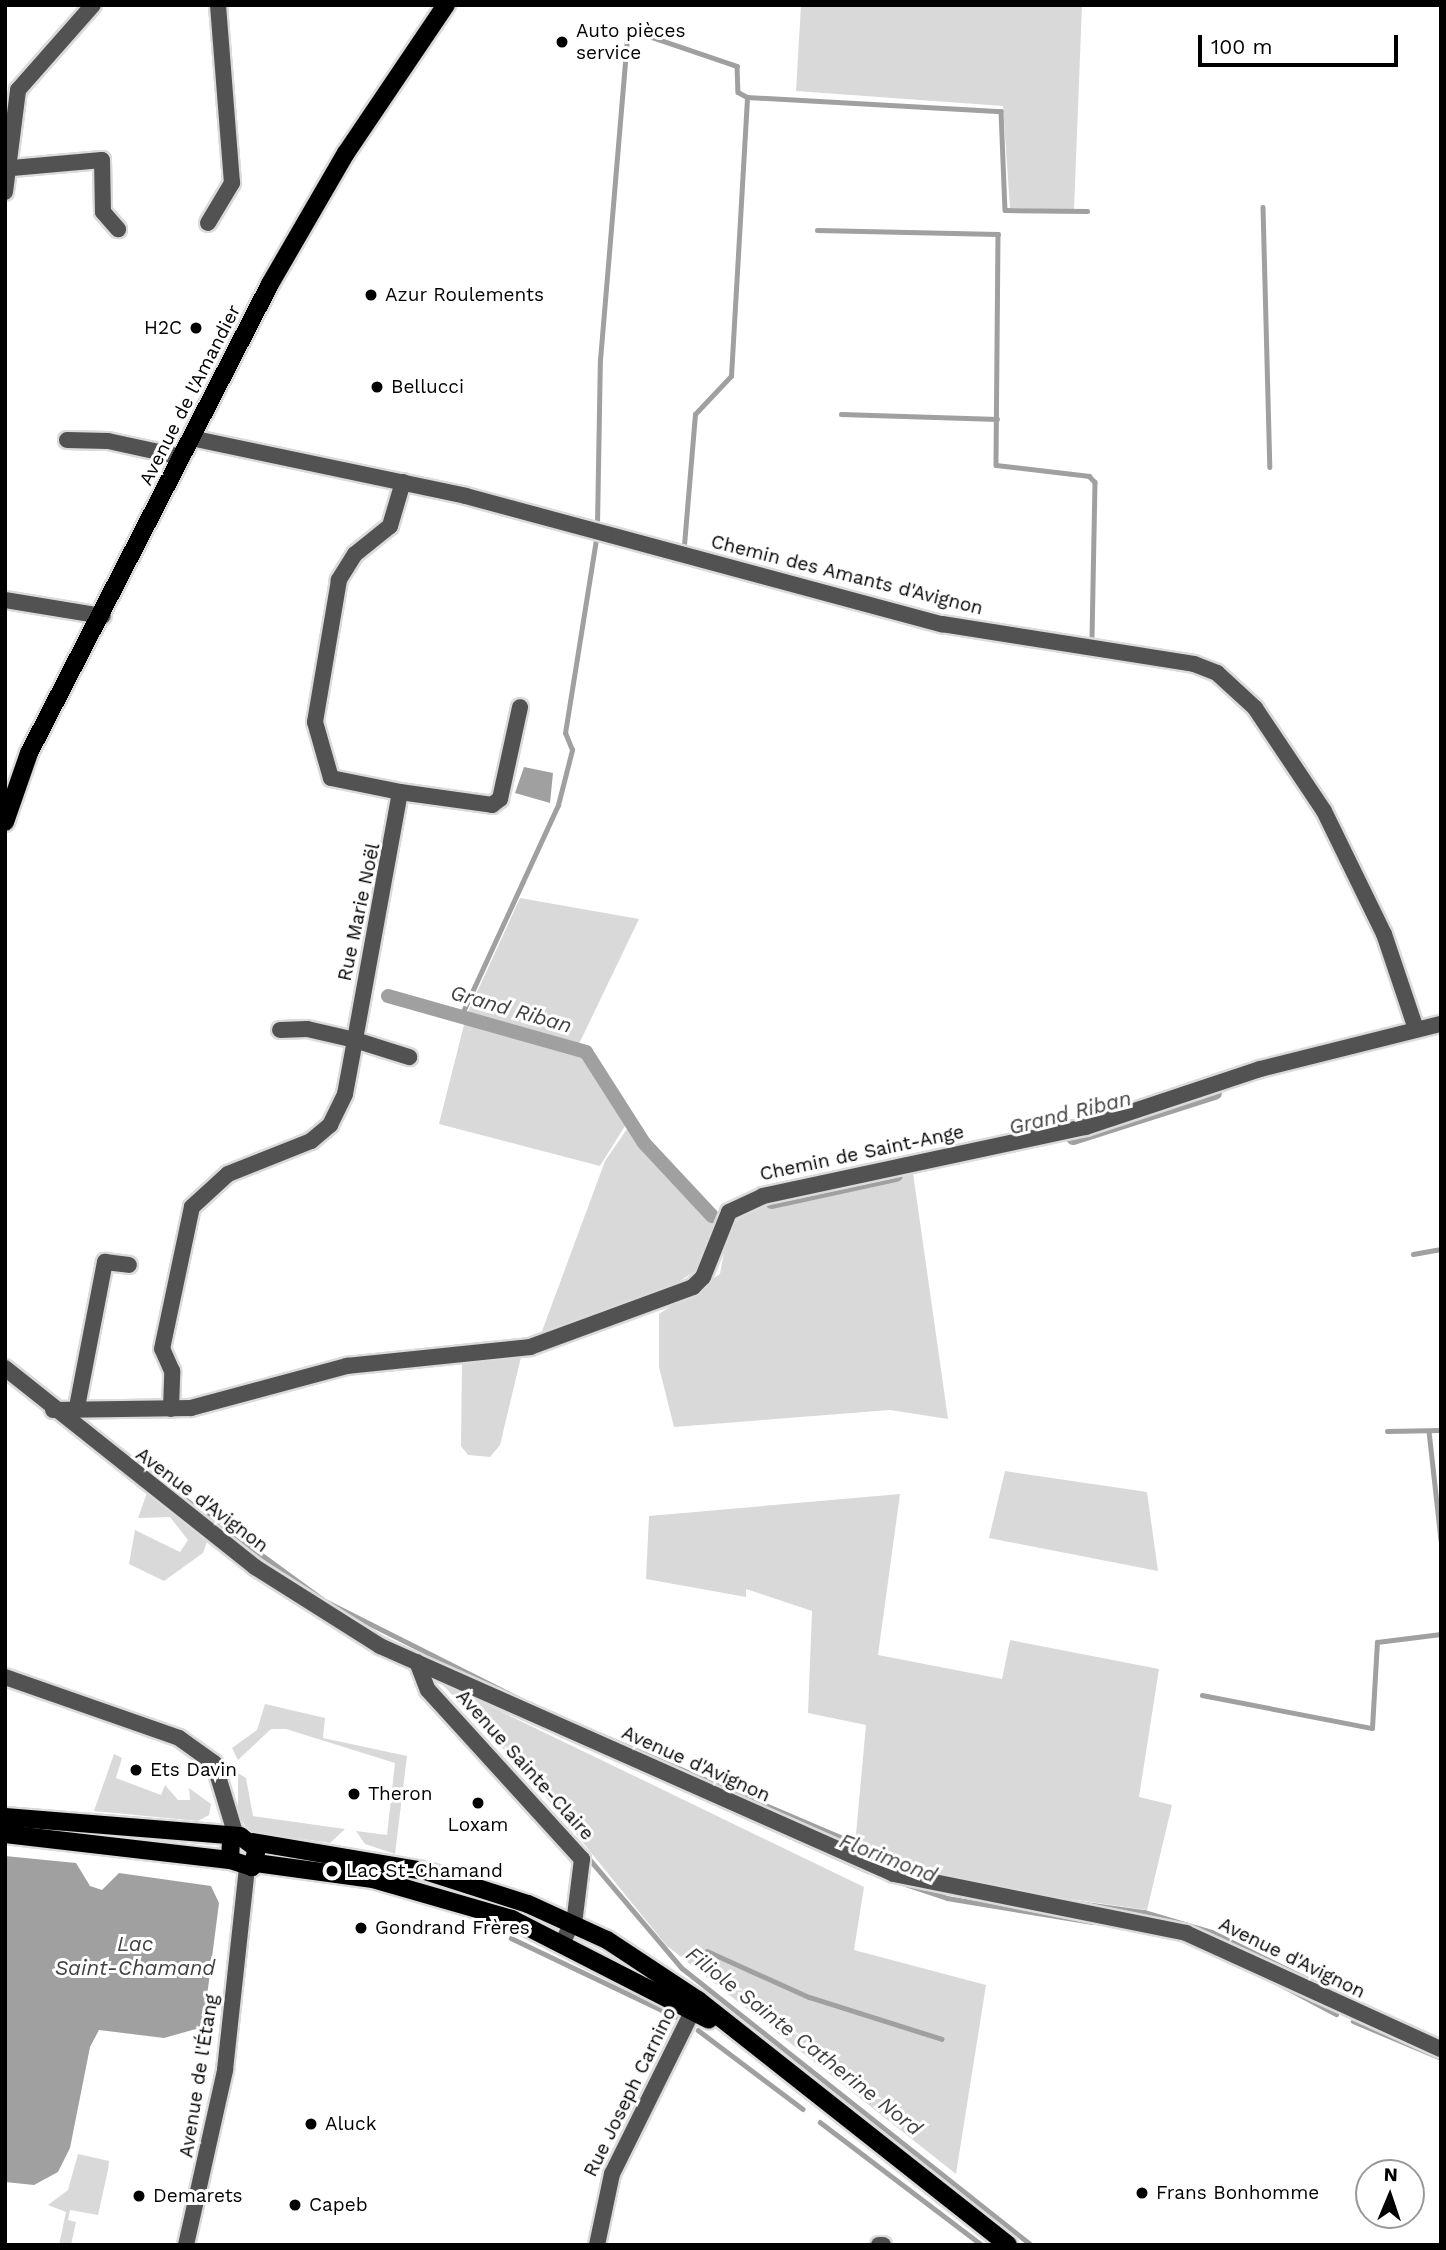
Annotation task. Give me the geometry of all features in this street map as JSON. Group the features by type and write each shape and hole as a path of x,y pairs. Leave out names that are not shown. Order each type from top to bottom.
{"main road":[{"name":"Avenue de l'Amandier","path":"5,822 29,754 103,616 191,438 346,153 446,5"},
{"path":"5,1817 240,1839 425,1871 572,1923 743,2038 1008,2245"},
{"path":"5,1834 230,1860 251,1866 317,1868 426,1892 563,1942 695,2005"},
{"path":"230,1860 240,1839"},
{"path":"240,1839 251,1866"}],"street":[{"path":"5,192 12,168 10,124 18,90 93,5"},
{"path":"208,223 232,183 218,5"},
{"path":"12,168 102,160 103,212 118,229"},
{"name":"Chemin des Amants d'Avignon","path":"191,438 403,482 942,624 1194,664 1217,673 1255,708 1318,800 1384,934 1416,1029"},
{"path":"67,440 182,457"},
{"path":"403,482 390,526 355,554 339,580 316,722 331,778 400,792 492,805 500,799 520,707"},
{"path":"5,600 103,616"},
{"name":"Rue Marie Noël","path":"171,1409 172,1371 162,1349 192,1207 228,1174 284,1155 330,1125 345,1094 400,792"},
{"name":"Chemin de Saint-Ange","path":"52,1410 171,1409 277,1388 347,1366 530,1347 587,1330 693,1287 703,1277 729,1212 763,1196 1086,1127 1260,1069 1441,1024"},
{"path":"280,1030 307,1028 409,1057"},
{"path":"76,1408 105,1262 129,1265"},
{"name":"Avenue d'Avignon","path":"5,1368 52,1410 295,1596 416,1662 894,1874 993,1899 1186,1933 1441,2049"},
{"name":"Avenue Sainte-Claire","path":"416,1662 428,1690 582,1859 572,1923 563,1942"},
{"path":"5,1677 179,1738 215,1763 240,1839"},
{"name":"Avenue de l'Étang","path":"186,2245 226,2062 251,1866"},
{"name":"Rue Joseph Carnino","path":"597,2245 612,2174 695,2005"}],"shaded area":[{"path":"801,5 1082,5 1074,210 1010,208 1003,106 796,91"},
{"path":"520,898 639,919 578,1046 467,1014"},
{"path":"465,1021 582,1057 625,1126 600,1166 439,1124"},
{"path":"627,1129 714,1224 705,1264 661,1294 541,1334 605,1161"},
{"path":"913,1173 948,1419 890,1410 674,1427 659,1367 659,1314 720,1274 727,1236 739,1218 766,1205"},
{"path":"521,1357 500,1445 490,1457 468,1455 461,1446 462,1362"},
{"path":"1005,1471 1147,1492 1158,1571 989,1538"},
{"path":"147,1493 207,1542 203,1553 164,1581 129,1564 135,1530 180,1552 188,1540 170,1517 138,1518"},
{"path":"900,1494 878,1655 1002,1679 1010,1640 1159,1669 1139,1797 1172,1805 1147,1910 1020,1892 905,1865 855,1845 866,1725 808,1713 812,1611 746,1589 746,1597 646,1579 649,1516"},
{"path":"440,1682 864,1887 854,1950 986,1985 956,2174 666,1945 528,1775"},
{"path":"265,1704 325,1718 323,1738 407,1756 395,1854 365,1844 356,1831 387,1835 395,1763 286,1729 271,1729 238,1760 232,1748 257,1730"},
{"path":"114,1754 122,1758 116,1778 161,1795 165,1785 178,1800 190,1800 189,1788 211,1804 209,1815 198,1821 94,1811"},
{"path":"238,1773 246,1778 253,1816 345,1829 330,1843 248,1831 238,1813"},
{"path":"78,2154 109,2161 108,2170 98,2215 70,2210 68,2220 76,2222 71,2245 59,2245 66,2212 48,2205 68,2190"}],"water":[{"path":"524,767 553,773 550,803 515,793"},
{"name":"Lac Saint-Chamand","path":"5,1856 76,1863 90,1886 102,1890 119,1873 211,1886 219,1903 203,2027 164,2038 99,2030 90,2047 70,2148 58,2172 34,2185 5,2182"}],"waterway":[{"path":"597,525 600,360 628,29 737,66 738,92 747,97 1001,111 1005,210 1087,211"},
{"path":"684,545 695,414 731,376 747,97"},
{"path":"1263,207 1270,467"},
{"path":"817,230 998,234 996,465 1089,476 1095,482 1092,642"},
{"path":"841,414 997,419"},
{"path":"461,1016 558,805 572,750 565,733 596,539"},
{"name":"Grand Riban","path":"388,996 586,1052 644,1143 712,1216"},
{"name":"Grand Riban","path":"1073,1138 1215,1093"},
{"name":"Grand Riban","path":"772,1202 896,1175"},
{"path":"1413,1254 1441,1249"},
{"path":"1387,1431 1441,1430"},
{"path":"1429,1431 1441,1540"},
{"path":"144,1469 325,1601 520,1699"},
{"path":"1202,1695 1372,1728 1377,1642 1441,1634"},
{"name":"Filiole Sainte Catherine Nord","path":"436,1688 570,1834"},
{"path":"573,1723 922,1872"},
{"name":"Florimond","path":"716,1803 868,1871"},
{"name":"Filiole Sainte Catherine Nord","path":"586,1855 682,1968 1031,2245"},
{"name":"Florimond","path":"902,1883 947,1898 1092,1922"},
{"path":"1071,1902 1144,1912 1212,1932 1344,1997"},
{"path":"511,1938 681,2019"},
{"path":"707,1951 809,1997 942,2039"},
{"name":"Florimond","path":"1278,1983 1336,2014"},
{"name":"Florimond","path":"1353,2021 1441,2058"},
{"path":"698,2030 803,2109"},
{"path":"820,2122 982,2245"}],"place":[{"name":"Auto pièces service","path":"562,42"},
{"name":"Azur Roulements","path":"371,295"},
{"name":"H2C","path":"196,328"},
{"name":"Bellucci","path":"377,387"},
{"name":"Ets Davin","path":"136,1770"},
{"name":"Theron","path":"354,1794"},
{"name":"Loxam","path":"478,1803"},
{"name":"Lac St-Chamand","path":"332,1871"},
{"name":"Gondrand Frères","path":"361,1928"},
{"name":"Aluck","path":"311,2124"},
{"name":"Frans Bonhomme","path":"1142,2193"},
{"name":"Demarets","path":"139,2196"},
{"name":"Capeb","path":"295,2205"}]}
